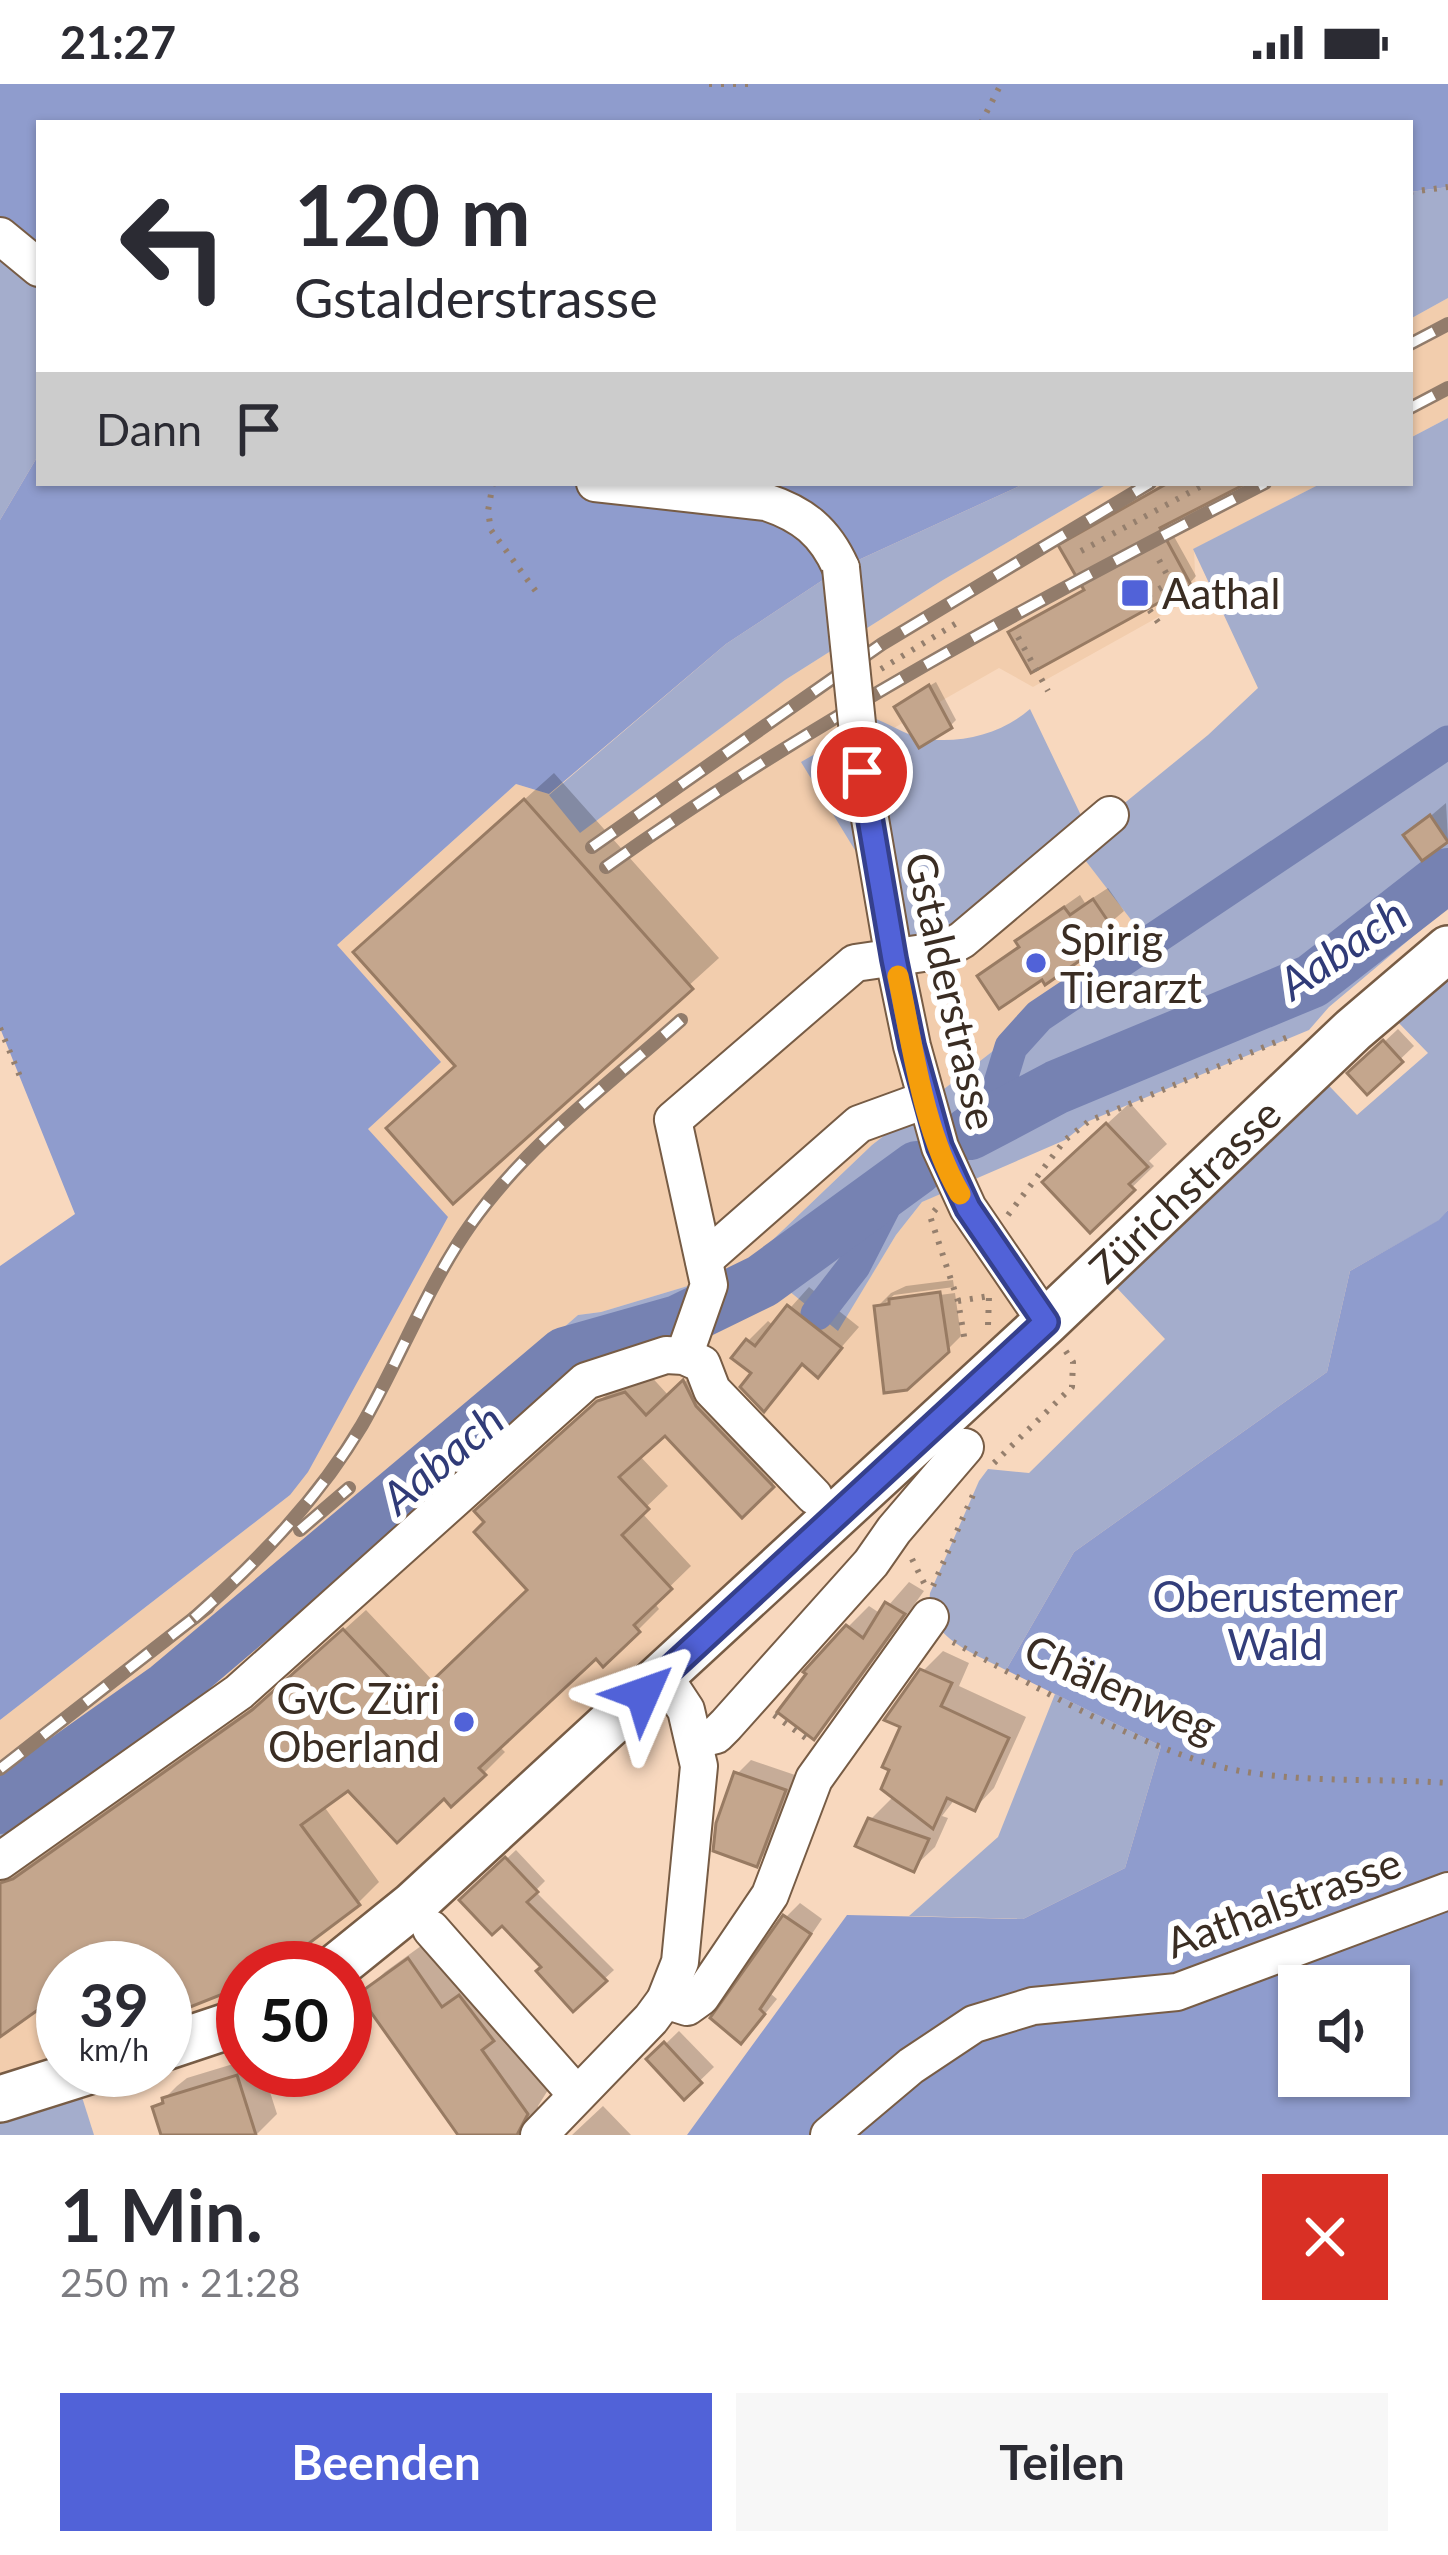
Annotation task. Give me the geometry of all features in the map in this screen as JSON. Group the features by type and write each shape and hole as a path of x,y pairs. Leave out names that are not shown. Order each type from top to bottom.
{"main road":[{"name":"Zürichstrasse","path":"370,1941 1046,1322 1348,1022 1448,949"},
{"path":"0,2099 36,2088"}],"street":[{"path":"0,236 36,266"},
{"name":"Gstalderstrasse","path":"623,486 766,502 812,523 831,545 841,568 862,772 894,959 925,1100 956,1186 1046,1322"},
{"path":"687,1348 706,1273 674,1120 855,963 944,950 962,940 1110,815"},
{"path":"706,1273 859,1124 925,1100"},
{"path":"687,1348 702,1364 712,1390 814,1496"},
{"path":"0,1861 239,1692 586,1381 687,1348"},
{"path":"696,1740 716,1735 726,1725 871,1563 894,1530 977,1466"},
{"path":"665,2000 678,2007 695,2004 736,1946 778,1880 814,1779 930,1605"},
{"path":"539,2135 665,2000 684,1940 699,1766 686,1710 663,1675"},
{"name":"Aathalstrasse","path":"829,2135 911,2066 974,2024 1033,2006 1177,1992 1448,1891"},
{"path":"431,1929 577,2095"}],"path":[{"path":"709,84 756,84"},
{"path":"983,120 1001,84"},
{"path":"1413,192 1448,187"},
{"path":"492,486 488,511 491,530 540,597"},
{"path":"1082,551 1201,486"},
{"path":"1159,560 1172,582 1142,599 1160,625"},
{"path":"853,686 959,621"},
{"path":"1018,637 1048,691"},
{"path":"1007,1216 1065,1140 1089,1121 1348,1022"},
{"path":"0,1028 21,1079"},
{"path":"1040,1148 1049,1160"},
{"path":"938,1206 930,1216 958,1301 965,1342"},
{"path":"980,1340 988,1327 989,1296 982,1284"},
{"path":"958,1301 989,1296"},
{"path":"930,1605 977,1466 1072,1387 1073,1362 1046,1322"},
{"name":"Chälenweg","path":"930,1605 952,1641 1161,1746 1202,1761 1246,1772 1448,1784"}],"shaded area":[{"path":"1448,187 1448,298 1413,317 1413,192"},
{"path":"0,236 36,266 36,459 0,520"},
{"path":"1448,298 1448,418 1413,436 1413,317"},
{"path":"1448,418 1448,907 1329,1007 1309,1030 1089,1121 1065,1140 922,1202 896,1235 838,1331 789,1291 737,1321 573,1372 190,1706 0,1851 0,1785 190,1643 355,1509 578,1315 741,1270 872,1145 1038,1016 1149,943 1075,847 980,927 894,959 880,891 801,762 876,719 915,737 950,740 993,731 1030,709 1089,832 1258,688 1193,549 1316,486 1413,486 1413,436"},
{"path":"1019,486 1104,486 785,680 580,833 549,795 726,644 841,568"},
{"path":"1104,486 1316,486 1194,549 1196,596 1033,687 999,668 885,733 1075,846 1150,943 1038,1016 872,1145 741,1270 578,1315 355,1509 190,1643 0,1785 0,1720 290,1495 368,1129 440,1062 336,946 516,784 549,794 581,832 785,680"},
{"path":"1448,977 1448,1210 1440,1220 1350,1271 1327,1372 1074,1552 1006,1670 954,1642 935,1622 930,1593 979,1481 988,1469 1029,1473 1165,1339 1100,1270 1313,1069 1357,1115 1428,1053 1395,1019"},
{"path":"956,1186 1046,1322 365,1941 216,1941 216,2030 192,2038 192,1941 36,1941 36,2082 0,2099 0,1851 190,1706 573,1372 737,1321 789,1291 838,1330 896,1235 922,1202"},
{"path":"1055,1694 1161,1746 1125,1868 1023,1919 909,1916 998,1837"},
{"path":"36,2087 36,2097 82,2097 94,2135 0,2135 0,2099"}],"green space":[{"path":"0,84 1448,84 1448,187 1413,192 1413,120 36,120 36,266 0,236"},
{"path":"36,459 36,486 1019,486 841,568 726,644 549,794 516,784 337,945 441,1062 368,1129 448,1217 308,1472 290,1495 0,1720 0,1266 75,1214 0,1028 0,520"},
{"name":"Oberustemer Wald","path":"1448,1210 1448,2135 687,2135 847,1915 1023,1919 1125,1868 1161,1746 1006,1670 1074,1552 1327,1372 1350,1271 1439,1220"}],"building":[{"path":"1163,486 1241,486 1160,528 1191,585 1031,673 1008,632 1084,590 1058,545"},
{"path":"929,685 952,728 919,748 894,707"},
{"path":"524,799 693,989 453,1204 386,1128 455,1066 353,952"},
{"path":"1430,815 1448,842 1422,861 1403,835"},
{"name":"Spirig Tierarzt","path":"1093,899 1112,927 1089,943 1095,950 1045,985 1042,980 999,1009 977,976 1019,947 1015,941 1064,907 1070,915"},
{"path":"1383,1040 1403,1062 1367,1095 1347,1073"},
{"path":"1106,1123 1148,1167 1129,1184 1135,1190 1090,1233 1042,1182"},
{"path":"940,1292 949,1352 907,1390 884,1393 874,1306 889,1304 889,1299"},
{"path":"787,1305 842,1348 818,1378 802,1364 764,1412 740,1387 751,1373 731,1358 746,1339 755,1346"},
{"path":"683,1380 696,1406 774,1487 742,1518 665,1436 619,1477 649,1509 622,1535 672,1589 634,1625 640,1632 603,1667 596,1659 479,1768 486,1775 451,1807 444,1799 397,1843 348,1791 301,1825 360,1905 312,1941 216,1941 216,1997 192,2006 192,1941 36,1941 36,2011 0,2037 0,1883 13,1879 252,1710 343,1629 411,1701 527,1590 474,1532 484,1522 474,1511 597,1401 625,1392 646,1415"},
{"path":"885,1602 905,1614 814,1740 777,1712 806,1674 803,1672 846,1625 863,1638"},
{"path":"920,1669 952,1683 941,1706 1009,1738 975,1811 947,1798 933,1829 881,1789 889,1770 882,1767 900,1727 884,1720"},
{"path":"734,1772 786,1790 757,1867 713,1851 716,1823"},
{"path":"868,1818 929,1839 914,1872 855,1846"},
{"path":"505,1857 538,1892 527,1902 607,1981 573,2012 536,1971 541,1967 502,1926 492,1935 459,1900"},
{"path":"783,1915 811,1934 760,2009 765,2014 741,2044 710,2018"},
{"path":"408,1958 442,2007 459,1995 494,2041 482,2050 528,2114 517,2135 458,2135 372,2014 372,1984"},
{"path":"664,2042 702,2083 684,2100 646,2059"},
{"path":"216,2081 216,2097 244,2097 256,2135 161,2135 152,2107 165,2097 192,2097 192,2089"}],"waterway":[{"path":"988,1122 1011,1047 1039,1016 1448,742"},
{"name":"Aabach","path":"970,1133 1057,1087 1312,981 1448,875"},
{"name":"Aabach","path":"0,1807 168,1688 565,1354 678,1322 762,1281 917,1168"},
{"path":"817,1314 854,1266 898,1180"}],"railway":[{"path":"1413,342 1448,324"},
{"path":"1413,406 1448,388"},
{"path":"592,847 882,644 1145,486"},
{"path":"606,867 846,711 1259,486"},
{"path":"194,1618 286,1528 345,1452 441,1272 493,1195 570,1116 681,1020"},
{"path":"300,1530 349,1488"},
{"path":"0,1769 208,1607"}],"slow traffic":[{"path":"898,976 925,1100 960,1194"}],"place":[{"name":"Aathal","path":"1135,593"},
{"name":"Spirig Tierarzt","path":"1036,963"},
{"name":"GvC Züri Oberland","path":"464,1722"}],"route":[{"path":"643,1694 1046,1322 948,1171 912,1046 880,891 862,772"}]}
